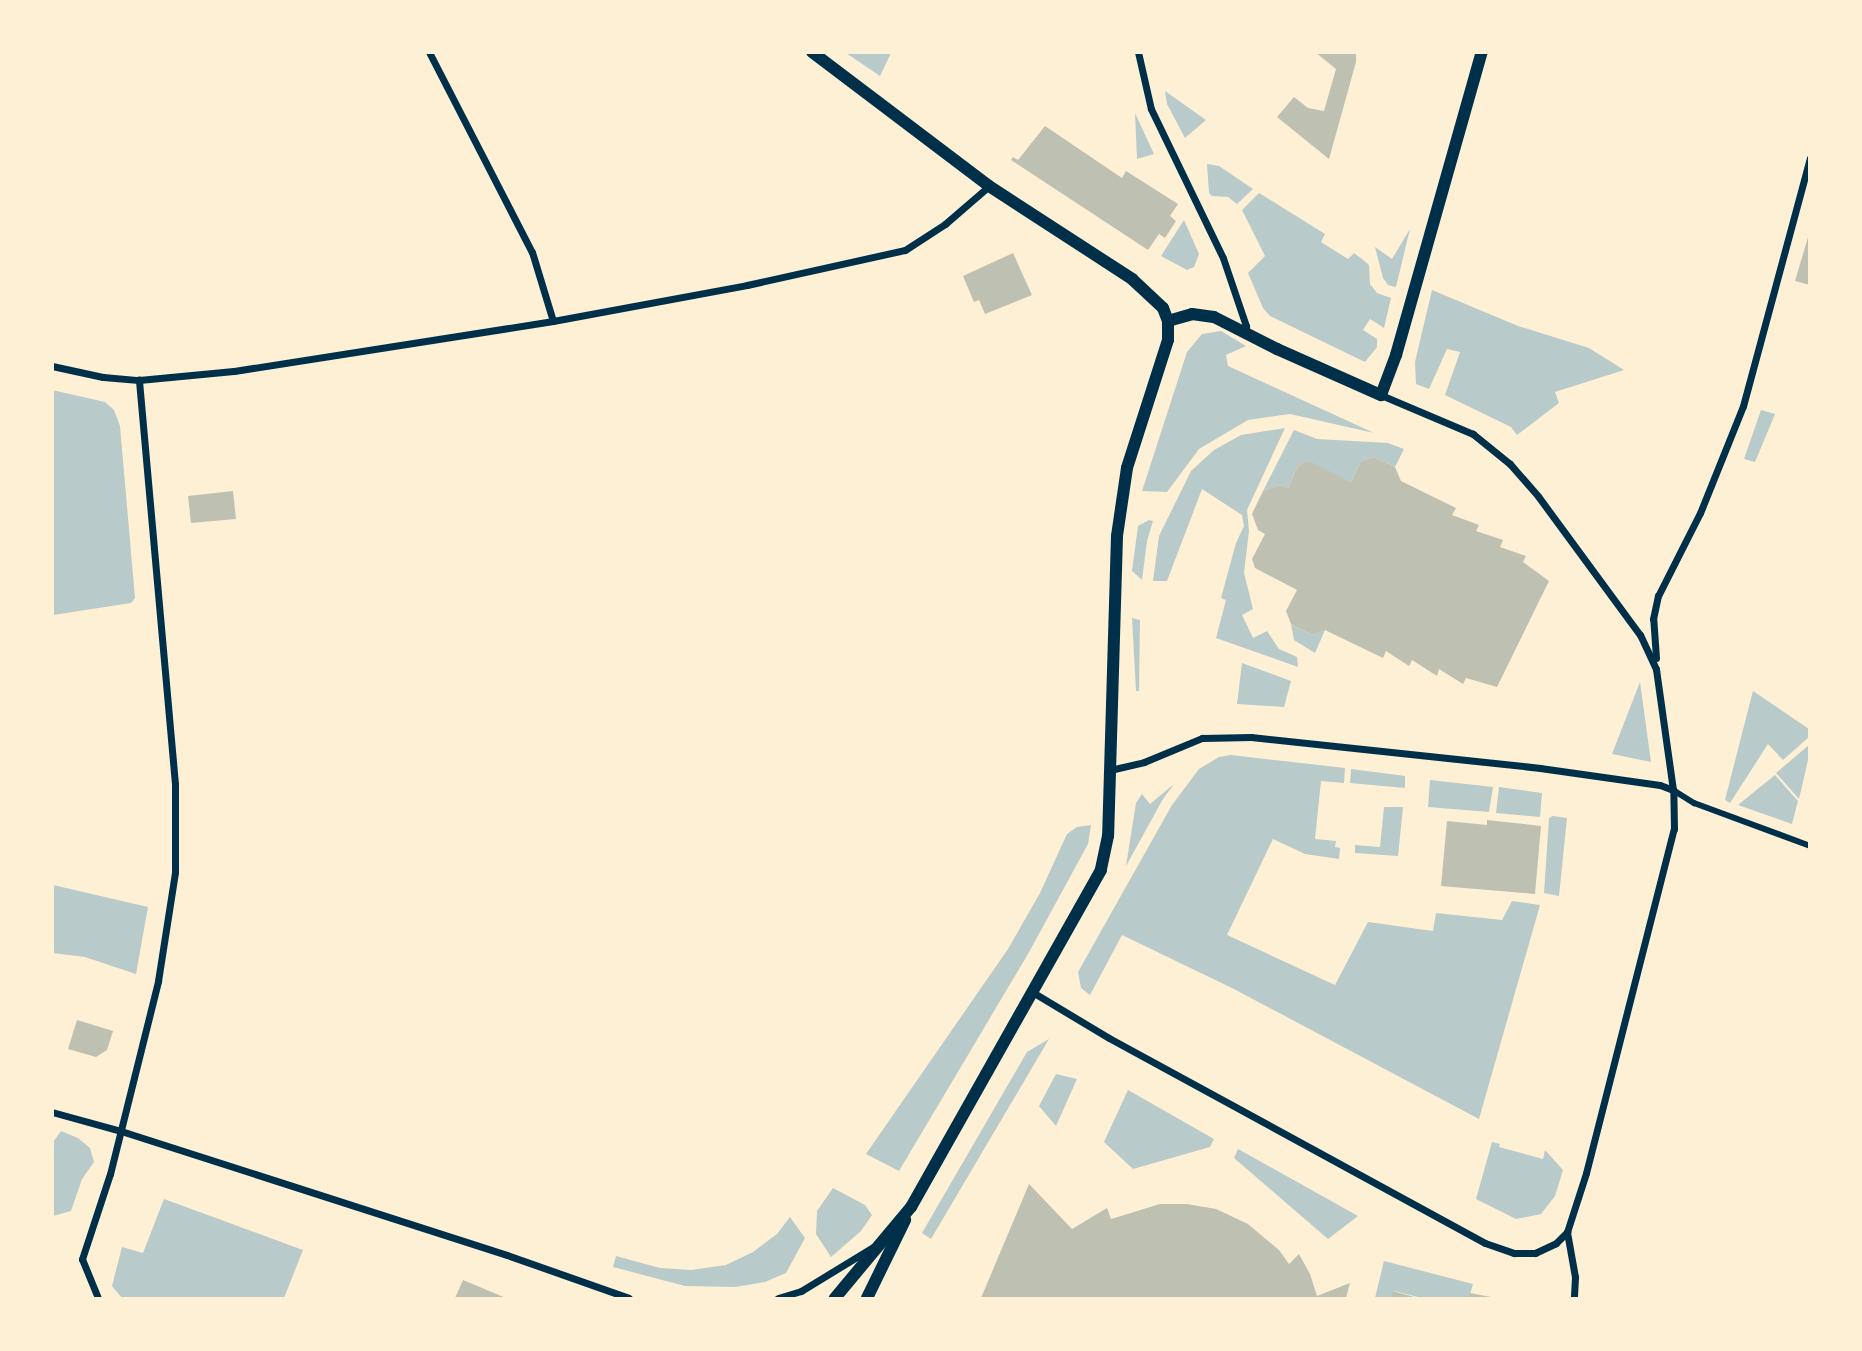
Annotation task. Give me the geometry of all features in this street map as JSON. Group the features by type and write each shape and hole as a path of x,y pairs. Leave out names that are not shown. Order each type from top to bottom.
{"street":[{"path":"429,52 532,252 553,321"},
{"path":"811,52 989,186 1132,279 1163,307 1168,321 1168,340 1133,446 1119,513 1108,836 1097,878 911,1207 867,1298"},
{"path":"1138,52 1151,109 1223,258 1246,326 1245,333"},
{"path":"1381,395 1396,355 1482,52"},
{"path":"1034,993 1109,1038 1485,1243 1514,1254 1535,1253 1556,1243 1567,1232 1586,1173 1671,843 1675,818 1653,619 1658,596 1700,513 1743,406 1810,158"},
{"path":"52,366 103,377 139,380 234,371 553,321 747,285 905,250 945,224 989,186"},
{"path":"1168,321 1192,314 1214,317 1381,395 1473,434 1510,464 1538,496 1642,637 1654,662 1659,683"},
{"path":"98,1298 82,1259 121,1131 158,981 175,872 175,784 139,380"},
{"path":"1109,770 1144,762 1202,738 1251,737 1540,768 1660,785 1674,790 1694,803 1810,846"},
{"path":"52,1112 121,1131 507,1255 614,1296 629,1298"},
{"path":"835,1298 911,1207"},
{"path":"1567,1232 1575,1277 1574,1298"},
{"path":"778,1298 800,1291 832,1274 877,1245"}],"shaded area":[{"path":"846,53 891,53 880,76"},
{"path":"1165,91 1206,120 1185,138 1167,104"},
{"path":"1135,113 1154,154 1137,159"},
{"path":"1207,164 1219,166 1253,189 1237,204 1228,197 1212,196 1209,193"},
{"path":"1259,193 1325,234 1321,242 1348,259 1354,253 1362,259 1369,265 1370,284 1377,293 1391,298 1384,328 1370,319 1363,330 1377,339 1377,347 1365,362 1270,316 1263,308 1248,273 1265,256 1242,210"},
{"path":"1184,220 1199,254 1194,267 1187,270 1161,256"},
{"path":"1410,229 1396,287 1388,285 1383,278 1375,247 1392,259"},
{"path":"1432,290 1518,326 1589,348 1624,370 1555,392 1559,403 1517,435 1511,427 1445,395 1460,352 1447,349 1429,389 1416,384 1415,362"},
{"path":"1221,331 1246,346 1226,355 1228,366 1374,433 1290,414 1248,420 1199,449 1167,492 1142,491 1187,352 1202,334"},
{"path":"52,390 105,402 114,410 120,426 135,598 131,603 53,615"},
{"path":"1761,410 1775,414 1755,462 1744,459"},
{"path":"1285,428 1247,510 1249,531 1244,573 1253,609 1242,615 1253,638 1267,631 1279,649 1297,657 1298,667 1216,638 1226,600 1221,598 1236,543 1244,526 1242,515 1202,489 1167,581 1153,581 1159,536 1191,471 1214,450 1241,435"},
{"path":"1294,430 1317,439 1388,443 1404,449 1395,467 1374,457 1361,461 1351,482 1305,462 1298,466 1288,488 1280,485 1263,491"},
{"path":"1149,520 1153,521 1147,541 1142,580 1132,571 1138,526"},
{"path":"1132,618 1140,620 1139,691 1136,691"},
{"path":"1291,624 1313,635 1325,630 1315,653 1294,640"},
{"path":"1242,663 1291,681 1284,707 1237,704"},
{"path":"1640,682 1651,762 1612,754"},
{"path":"1753,691 1809,729 1809,737 1783,760 1768,744 1730,803 1725,800"},
{"path":"1809,745 1809,756 1799,799 1776,773"},
{"path":"1231,755 1345,768 1344,783 1321,781 1315,839 1336,841 1335,847 1340,848 1339,859 1305,854 1273,839 1227,935 1335,985 1368,922 1433,931 1436,913 1502,920 1512,901 1540,905 1479,1119 1234,989 1122,935 1090,995 1081,988 1078,972 1172,805 1199,769 1219,757"},
{"path":"1351,769 1405,776 1405,788 1350,783"},
{"path":"1775,775 1798,801 1792,824 1738,805"},
{"path":"1430,780 1493,787 1489,812 1428,807"},
{"path":"1174,784 1126,866 1136,803 1142,794 1150,804"},
{"path":"1499,787 1542,793 1540,817 1496,813"},
{"path":"1384,807 1403,807 1398,856 1355,853 1355,845 1380,847"},
{"path":"1549,818 1567,818 1559,896 1544,893"},
{"path":"1091,825 1088,844 1028,954 899,1171 866,1154 1008,949 1040,893 1067,834 1077,827"},
{"path":"53,885 148,907 136,974 85,957 53,953"},
{"path":"1049,1039 931,1239 922,1233 1027,1052"},
{"path":"1056,1074 1077,1079 1056,1126 1039,1106"},
{"path":"1128,1090 1214,1139 1210,1147 1133,1169 1104,1142"},
{"path":"61,1131 78,1138 90,1148 94,1162 82,1179 71,1211 53,1216 53,1142"},
{"path":"1492,1142 1500,1144 1499,1147 1543,1159 1545,1150 1563,1170 1555,1196 1541,1214 1516,1219 1476,1199"},
{"path":"1238,1149 1358,1216 1328,1239 1234,1158"},
{"path":"833,1188 865,1205 872,1215 861,1231 831,1257 816,1234 817,1211"},
{"path":"164,1199 303,1250 284,1298 122,1298 112,1286 122,1247 143,1253"},
{"path":"790,1217 805,1238 786,1273 765,1282 735,1287 685,1286 613,1267 616,1256 660,1268 691,1270 726,1265 753,1252 777,1234"},
{"path":"1384,1261 1473,1284 1469,1298 1422,1298 1394,1291 1391,1298 1375,1298"}],"building":[{"path":"1315,52 1356,52 1356,62 1329,159 1277,117 1294,97 1308,108 1324,111 1336,69"},
{"path":"1045,126 1122,178 1126,171 1178,204 1170,216 1176,221 1165,238 1159,234 1148,250 1011,160 1013,157 1018,160"},
{"path":"1810,234 1810,285 1795,281"},
{"path":"1013,253 1032,295 985,314 979,300 974,302 963,276"},
{"path":"1374,457 1395,467 1401,481 1456,508 1452,515 1479,525 1476,531 1503,540 1500,547 1526,556 1523,562 1549,581 1497,687 1466,678 1463,684 1439,669 1437,676 1412,660 1409,666 1386,651 1383,658 1325,630 1313,635 1291,624 1286,611 1297,590 1255,568 1252,559 1265,534 1258,530 1252,514 1263,491 1280,485 1288,488 1298,466 1305,462 1311,462 1351,482 1361,461"},
{"path":"233,491 236,519 191,523 188,496"},
{"path":"1487,820 1541,826 1535,894 1441,886 1447,821 1487,825"},
{"path":"77,1020 113,1031 107,1050 96,1057 68,1049"},
{"path":"1029,1184 1072,1229 1107,1208 1111,1219 1160,1204 1187,1204 1216,1209 1248,1224 1279,1250 1289,1264 1299,1254 1310,1274 1317,1296 1350,1283 1346,1298 981,1298"},
{"path":"463,1280 506,1298 455,1298"},
{"path":"1393,1291 1418,1298 1391,1298"},
{"path":"1470,1293 1491,1297 1491,1298 1469,1298"}]}
